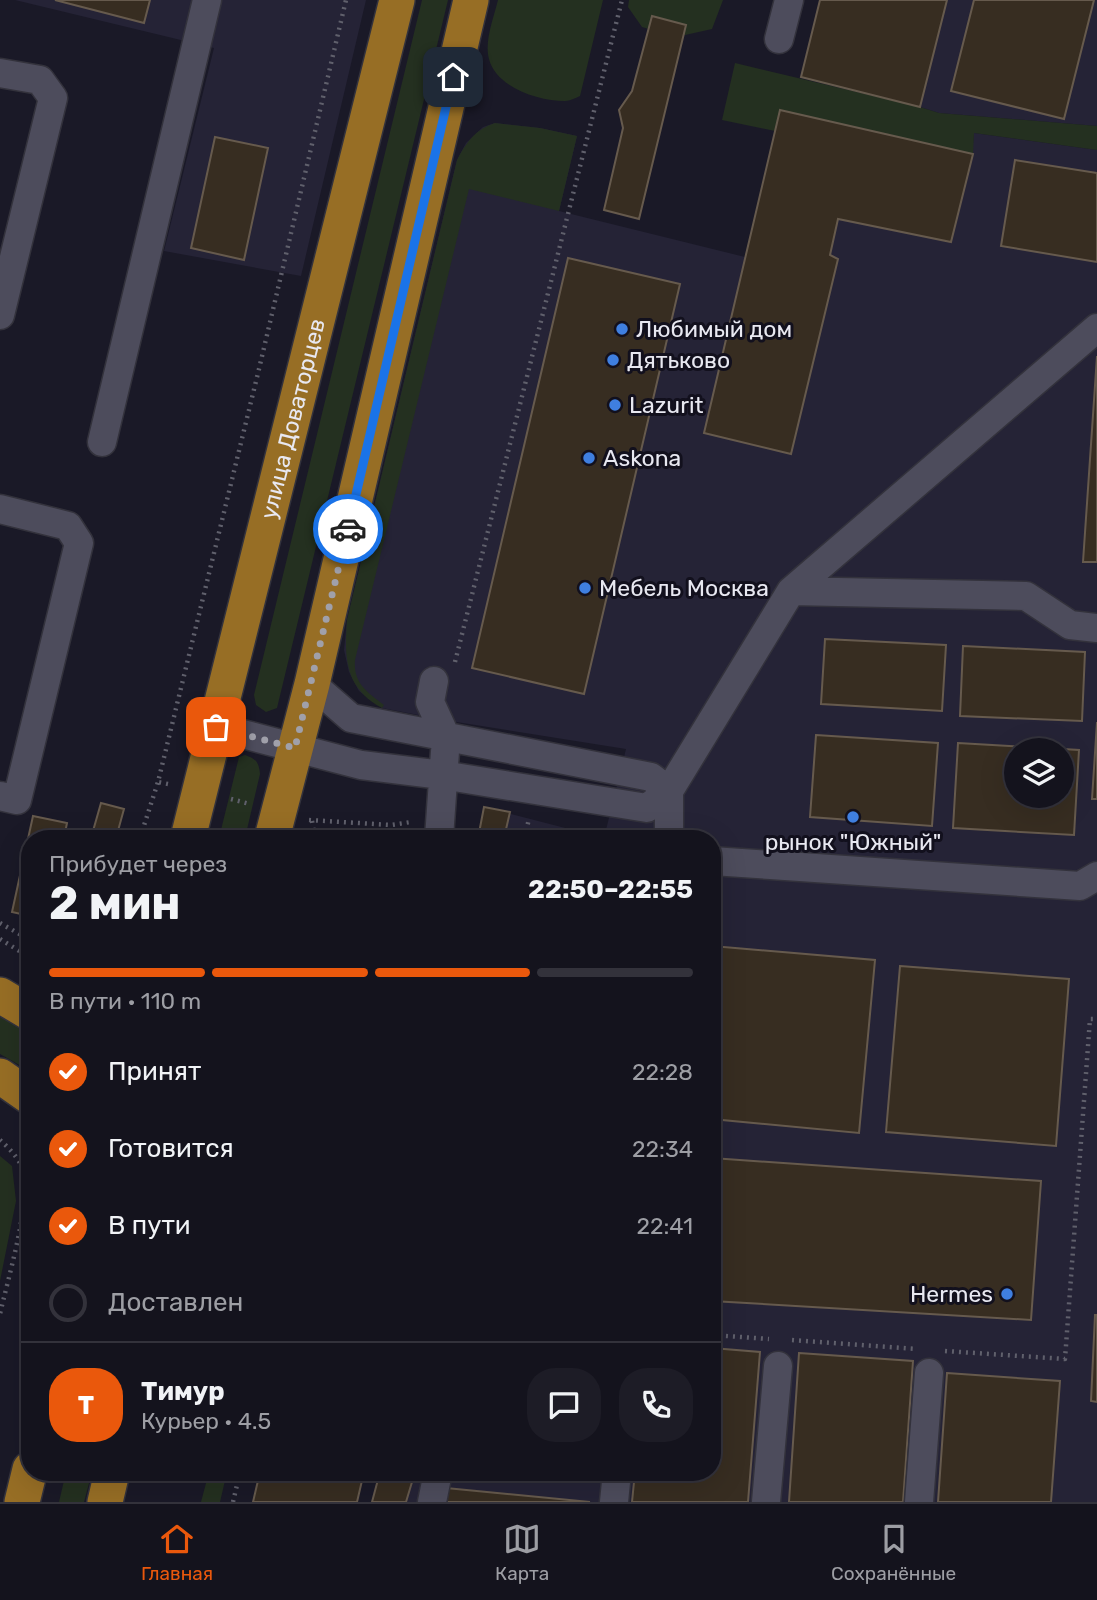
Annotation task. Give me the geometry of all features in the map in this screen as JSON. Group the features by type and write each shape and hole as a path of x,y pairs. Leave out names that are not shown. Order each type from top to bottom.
{"main road":[{"name":"улица Доваторцев","path":"190,830 397,0"},
{"path":"274,830 312,684 471,0"},
{"path":"0,995 21,1008"},
{"path":"0,1076 21,1091"},
{"path":"22,1502 27,1481"},
{"path":"105,1502 110,1481"}],"lane":[{"path":"102,442 207,0"},
{"path":"779,39 789,0"},
{"path":"0,73 40,80 53,98 0,315"},
{"path":"216,727 361,765 442,775 647,808 669,791 791,591 1097,328"},
{"path":"0,509 68,526 79,543 18,800 0,796"},
{"path":"791,591 1026,596 1070,625 1097,628"},
{"path":"439,830 446,737 430,702 443,678"},
{"path":"312,684 351,718 651,777 669,791"},
{"path":"669,791 669,830"},
{"path":"721,862 1080,886 1097,876"},
{"path":"919,1502 934,1358"},
{"path":"766,1502 778,1366"},
{"path":"432,1502 436,1481"},
{"path":"614,1502 616,1481"}],"path":[{"path":"443,678 622,0"},
{"path":"143,830 158,782"},
{"path":"312,821 314,830"},
{"path":"390,830 391,825"},
{"path":"0,923 21,935"},
{"path":"0,939 21,952"},
{"path":"721,1336 934,1358 1065,1359 1090,1018 1097,1019"},
{"path":"0,1140 12,1150 21,1167"},
{"path":"0,1314 21,1216"},
{"path":"233,1502 238,1481"}],"shaded area":[{"path":"15,0 366,0 301,276 164,251 214,48"},
{"path":"820,0 1097,0 1097,126 939,113 801,77"},
{"name":"рынок \"Южный\"","path":"780,110 972,154 974,133 1097,150 1097,1502 372,1502 378,1481 721,1481 721,830 606,830 626,749 382,708 359,691 349,672 344,650 347,620 457,160 466,143 483,127 495,123 540,128 577,136 559,211 745,257"},
{"path":"484,807 573,830 480,830"}],"green space":[{"path":"422,0 448,0 277,708 266,712 256,705 254,695"},
{"path":"498,0 603,0 580,96 565,101 531,95 509,85 493,69 488,52 489,37"},
{"path":"629,0 723,0 712,29 676,37 642,27 628,7"},
{"path":"735,63 939,113 1097,126 1097,150 974,133 973,154 780,110 775,131 722,120"},
{"path":"495,123 540,128 577,136 559,211 469,189 355,660 359,681 384,705 382,708 360,691 350,671 346,647 347,620 457,160 472,137"},
{"path":"245,755 252,758 259,767 260,774 247,830 221,830 239,757"},
{"path":"0,1016 21,1029 21,1066 0,1054"},
{"path":"0,1156 12,1166 16,1201 0,1281"},
{"path":"64,1481 90,1481 84,1502 59,1502"},
{"path":"207,1481 225,1481 220,1502 201,1502"}],"building":[{"path":"55,0 150,0 144,23"},
{"path":"820,0 947,0 920,107 801,77"},
{"path":"974,0 1094,0 1064,119 951,91"},
{"path":"652,16 686,25 639,219 604,210 623,128 619,110 632,91"},
{"path":"780,110 973,154 951,242 838,219 830,255 838,259 791,454 704,433"},
{"path":"215,137 268,148 244,260 191,248"},
{"path":"1015,160 1097,173 1097,262 1001,246"},
{"path":"568,258 680,284 584,694 472,668"},
{"path":"1097,356 1097,562 1083,562"},
{"path":"825,639 946,645 942,711 821,704"},
{"path":"963,646 1085,652 1082,721 960,716"},
{"path":"1097,722 1097,799 1092,799"},
{"path":"816,735 938,743 932,826 810,817"},
{"path":"958,743 1004,746 1004,808 1074,808 1074,750 1079,750 1074,835 953,828"},
{"path":"101,803 124,809 118,830 93,830"},
{"path":"484,807 510,812 506,830 480,830"},
{"path":"33,816 67,823 66,830 30,830"},
{"path":"21,871 21,914 12,912"},
{"path":"721,947 875,960 859,1133 721,1120"},
{"path":"900,966 1069,979 1056,1146 886,1132"},
{"path":"721,1159 1041,1181 1031,1320 721,1302"},
{"path":"1097,1315 1097,1402 1091,1401"},
{"path":"721,1349 760,1352 748,1502 632,1502 634,1481 721,1481"},
{"path":"799,1353 913,1361 903,1502 789,1502"},
{"path":"947,1373 1060,1381 1051,1502 938,1502"},
{"path":"258,1481 362,1481 357,1502 253,1502"},
{"path":"378,1481 412,1481 406,1502 372,1502"},
{"path":"446,1488 590,1502 445,1502"}],"way so far":[{"path":"216,727 295,748 348,529"}],"place":[{"name":"Любимый дом","path":"622,329"},
{"name":"Дятьково","path":"613,360"},
{"name":"Lazurit","path":"615,405"},
{"name":"Askona","path":"589,458"},
{"name":"Мебель Москва","path":"585,588"},
{"name":"рынок \"Южный\"","path":"853,817"},
{"name":"Hermes","path":"1007,1294"}],"route":[{"path":"348,529 453,77"}]}
